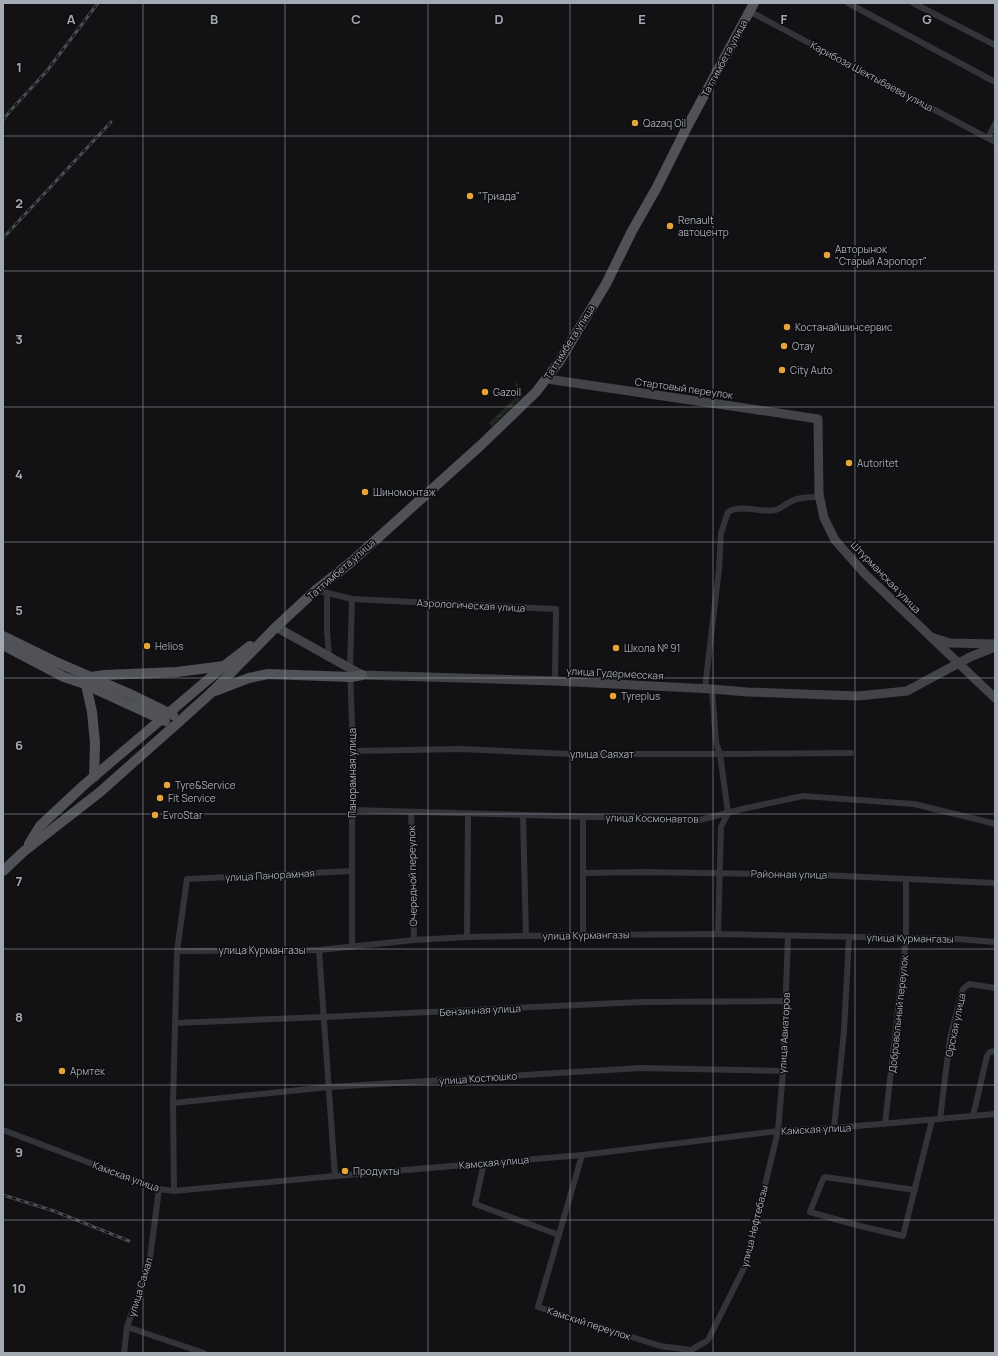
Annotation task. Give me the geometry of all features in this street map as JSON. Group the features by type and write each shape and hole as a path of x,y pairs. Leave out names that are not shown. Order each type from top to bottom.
{"main road":[{"name":"Таттимбета улица","path":"276,627 316,590 350,563 492,434 536,392 547,379 559,362 606,284 632,231 657,187 752,7"},
{"name":"Стартовый переулок","path":"547,379 818,419"},
{"name":"Штурманская улица","path":"818,419 819,497 824,518 835,540 865,574 995,698"},
{"path":"276,627 329,656 350,673"},
{"path":"23,852 40,826 94,777 224,666 276,627"},
{"path":"3,871 23,852 100,792 181,720 212,692 276,627"},
{"path":"3,636 54,661 88,681 165,716 181,720"},
{"path":"930,637 950,643 995,645"},
{"path":"3,645 64,677 88,681 105,675 177,672 224,666"},
{"name":"улица Гудермесская","path":"362,675 554,681 708,688 747,692 858,696 907,691 995,645"},
{"path":"212,692 249,678 268,674 350,673 362,675"},
{"path":"88,681 95,743 94,777"},
{"path":"165,716 173,727"}],"street":[{"path":"848,3 995,82"},
{"path":"913,3 995,45"},
{"name":"Карибоза Шектыбаева улица","path":"752,7 995,142"},
{"path":"988,138 995,124"},
{"path":"718,934 720,845 722,827 728,813 720,754 716,742 708,688 721,533 728,512 735,508 774,510 789,502 803,498 819,497"},
{"name":"Аэрологическая улица","path":"316,590 352,599 556,609 554,681"},
{"path":"327,593 327,631 329,656"},
{"name":"Панорамная улица","path":"352,599 350,673 353,751 352,947"},
{"name":"улица Саяхат","path":"353,751 461,749 569,754 851,753"},
{"name":"улица Космонавтов","path":"352,810 700,820 803,796 914,804 995,824"},
{"name":"Очередной переулок","path":"411,812 414,940"},
{"path":"467,937 468,814"},
{"path":"523,815 526,936"},
{"path":"583,817 583,935"},
{"name":"улица Панорамная","path":"177,951 187,879 352,871"},
{"name":"Районная улица","path":"584,873 821,875 995,883"},
{"name":"Добровольный переулок","path":"885,1124 906,938 906,879"},
{"name":"улица Курмангазы","path":"177,951 319,950 414,940 467,937 583,935 718,934 959,938 995,942"},
{"name":"улица Авиаторов","path":"778,1131 783,1071 788,936"},
{"path":"834,1128 844,1031 849,937"},
{"path":"319,950 335,1176"},
{"path":"174,1191 173,1103 177,951"},
{"name":"Орская улица","path":"940,1119 950,1038 963,989 969,984 995,988"},
{"name":"Бензинная улица","path":"175,1023 324,1018 641,1002 786,1001"},
{"path":"973,1116 986,1056 990,1052 995,1051"},
{"name":"улица Костюшко","path":"173,1103 329,1087 641,1068 783,1071"},
{"name":"Камская улица","path":"3,1130 158,1189 174,1191 582,1155 778,1131 834,1128 995,1114"},
{"path":"915,1190 823,1178 810,1212 903,1236 915,1190 932,1120"},
{"name":"улица Нефтебазы","path":"690,1352 708,1340 746,1264 778,1131"},
{"name":"Камский переулок","path":"582,1155 538,1307 660,1346 690,1352"},
{"path":"484,1164 475,1204 559,1235"},
{"name":"улица Самал","path":"158,1189 150,1258 127,1327 204,1353"},
{"path":"124,1353 127,1327"}],"green space":[{"path":"516,382 521,388 523,396 492,426 489,423 519,394 515,384"}],"railway":[{"path":"3,120 46,72 98,3"},
{"path":"3,238 111,122"},
{"path":"3,1195 54,1211 129,1241"}],"place":[{"name":"Qazaq Oil","path":"635,123"},
{"name":"\"Триада\"","path":"470,196"},
{"name":"Renault автоцентр","path":"670,226"},
{"name":"Авторынок \"Старый Аэропорт\"","path":"827,255"},
{"name":"Костанайшинсервис","path":"787,327"},
{"name":"Отау","path":"784,346"},
{"name":"City Auto","path":"782,370"},
{"name":"Gazoil","path":"485,392"},
{"name":"Autoritet","path":"849,463"},
{"name":"Шиномонтаж","path":"365,492"},
{"name":"Helios","path":"147,646"},
{"name":"Школа № 91","path":"616,648"},
{"name":"Tyreplus","path":"613,696"},
{"name":"Tyre&Service","path":"167,785"},
{"name":"Fit Service","path":"160,798"},
{"name":"EvroStar","path":"155,815"},
{"name":"Армтек","path":"62,1071"},
{"name":"Продукты","path":"345,1171"}]}
